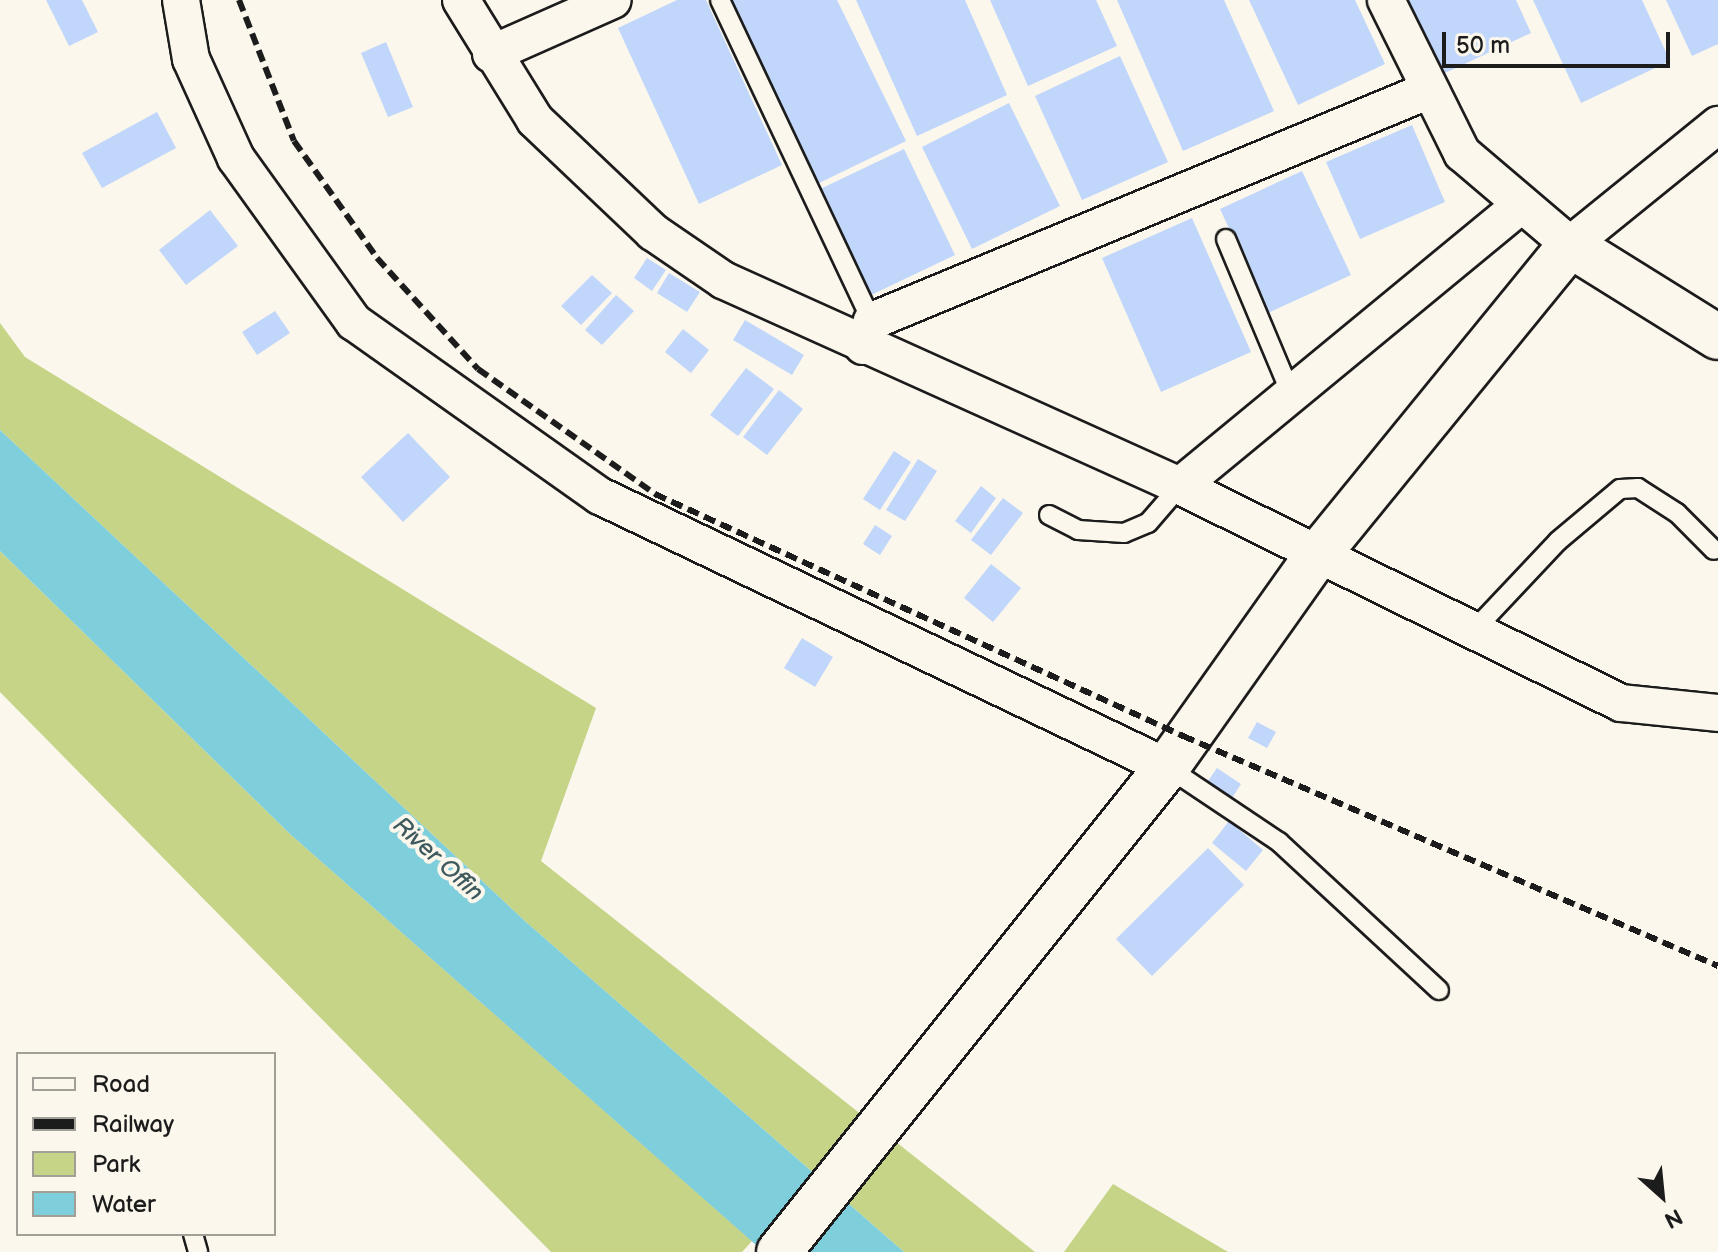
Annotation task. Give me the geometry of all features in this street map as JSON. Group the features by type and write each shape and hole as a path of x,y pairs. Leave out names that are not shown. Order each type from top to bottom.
{"street":[{"path":"181,0 191,59 236,158 354,322 600,496 1167,767"},
{"path":"461,0 491,54 535,120 653,232 723,280 868,334 1180,486 1315,558 1477,627 1621,703 1718,713"},
{"path":"491,54 613,0"},
{"path":"1386,0 1427,91 1462,153 1518,207 1570,245 1718,337"},
{"path":"868,334 1427,91"},
{"path":"779,1252 913,1089 1167,767 1315,558 1570,245 1718,125"},
{"path":"1180,486 1290,391 1518,207"}],"lane":[{"path":"720,0 868,334"},
{"path":"1226,239 1290,391"},
{"path":"1049,515 1078,530 1124,533 1148,523 1180,486"},
{"path":"1477,627 1558,541 1620,489 1638,488 1677,513 1714,550"},
{"path":"1167,767 1279,842 1439,990"}],"green space":[{"path":"0,323 25,357 596,708 541,861 1035,1252 904,1252 526,922 0,430"},
{"path":"0,551 290,834 752,1241 742,1252 551,1252 0,692"},
{"path":"1113,1184 1228,1252 1064,1252"}],"water":[{"name":"River Offin","path":"0,430 526,922 904,1252 764,1252 290,834 0,551"}],"building":[{"path":"46,0 82,0 98,32 69,46"},
{"path":"677,0 706,0 782,165 699,204 618,28"},
{"path":"726,0 837,0 906,141 817,184"},
{"path":"856,0 965,0 1007,95 917,136"},
{"path":"990,0 1096,0 1117,46 1028,86"},
{"path":"1117,0 1224,0 1274,111 1183,151"},
{"path":"1249,0 1355,0 1385,64 1298,105"},
{"path":"1408,0 1516,0 1531,33 1443,74"},
{"path":"1533,0 1642,0 1670,61 1581,103"},
{"path":"1666,0 1718,0 1718,44 1692,56"},
{"path":"386,42 413,107 388,117 361,53"},
{"path":"1120,56 1168,162 1082,200 1035,96"},
{"path":"1009,103 1060,206 972,249 922,147"},
{"path":"157,112 176,148 102,188 82,153"},
{"path":"1412,125 1445,202 1360,239 1326,162"},
{"path":"904,149 955,255 867,297 816,191"},
{"path":"1302,171 1351,275 1268,313 1220,209"},
{"path":"210,210 238,246 186,285 159,250"},
{"path":"1192,218 1251,352 1161,392 1102,258"},
{"path":"647,258 666,270 652,291 634,278"},
{"path":"669,273 700,292 687,312 657,293"},
{"path":"592,275 612,293 581,325 561,306"},
{"path":"616,295 634,311 602,345 585,330"},
{"path":"275,311 290,333 257,355 242,332"},
{"path":"745,320 804,355 792,375 733,340"},
{"path":"683,329 709,350 691,373 665,352"},
{"path":"746,368 774,389 738,436 710,415"},
{"path":"779,390 803,409 767,455 743,437"},
{"path":"408,433 450,477 403,522 361,477"},
{"path":"894,451 911,462 880,510 863,499"},
{"path":"918,459 937,471 905,521 886,510"},
{"path":"981,486 996,498 971,533 955,521"},
{"path":"1003,498 1023,513 991,555 971,540"},
{"path":"875,525 892,536 880,555 863,544"},
{"path":"991,564 1021,588 993,622 964,598"},
{"path":"802,638 833,657 815,687 784,668"},
{"path":"1257,722 1276,732 1267,748 1248,738"},
{"path":"1217,768 1241,784 1230,801 1206,784"},
{"path":"1229,821 1263,850 1246,871 1212,843"},
{"path":"1208,848 1244,885 1152,976 1116,939"}],"railway":[{"path":"239,0 294,141 377,258 478,369 655,494 1183,736 1718,966"}]}
